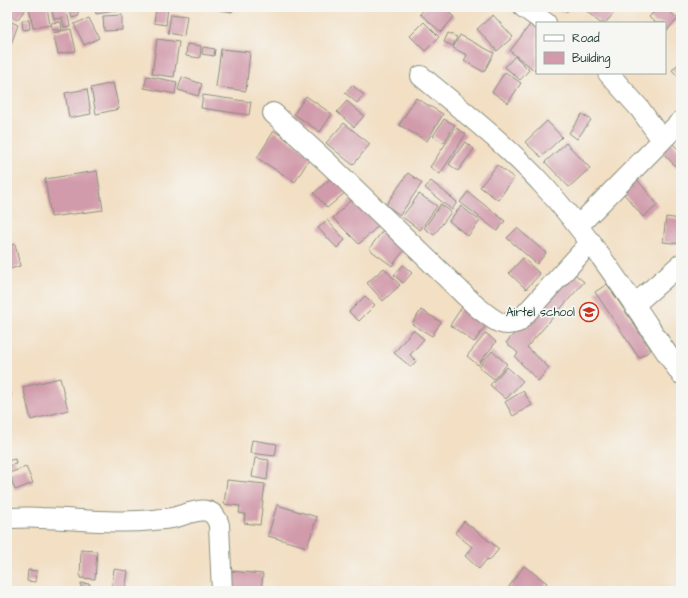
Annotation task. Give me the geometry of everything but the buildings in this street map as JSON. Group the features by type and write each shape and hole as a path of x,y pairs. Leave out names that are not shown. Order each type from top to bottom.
{"street":[{"path":"523,7 545,22"},
{"path":"609,74 640,109 662,140"},
{"path":"421,76 519,160 543,185 591,242 681,374"},
{"path":"273,113 329,164 477,307 499,323 510,326 518,322 591,242"},
{"path":"578,226 681,121"},
{"path":"634,305 681,264"},
{"path":"7,518 138,522 172,518 199,510 210,511 217,518 219,525 222,591"}],"place":[{"name":"Airtel school","path":"589,312"}]}
